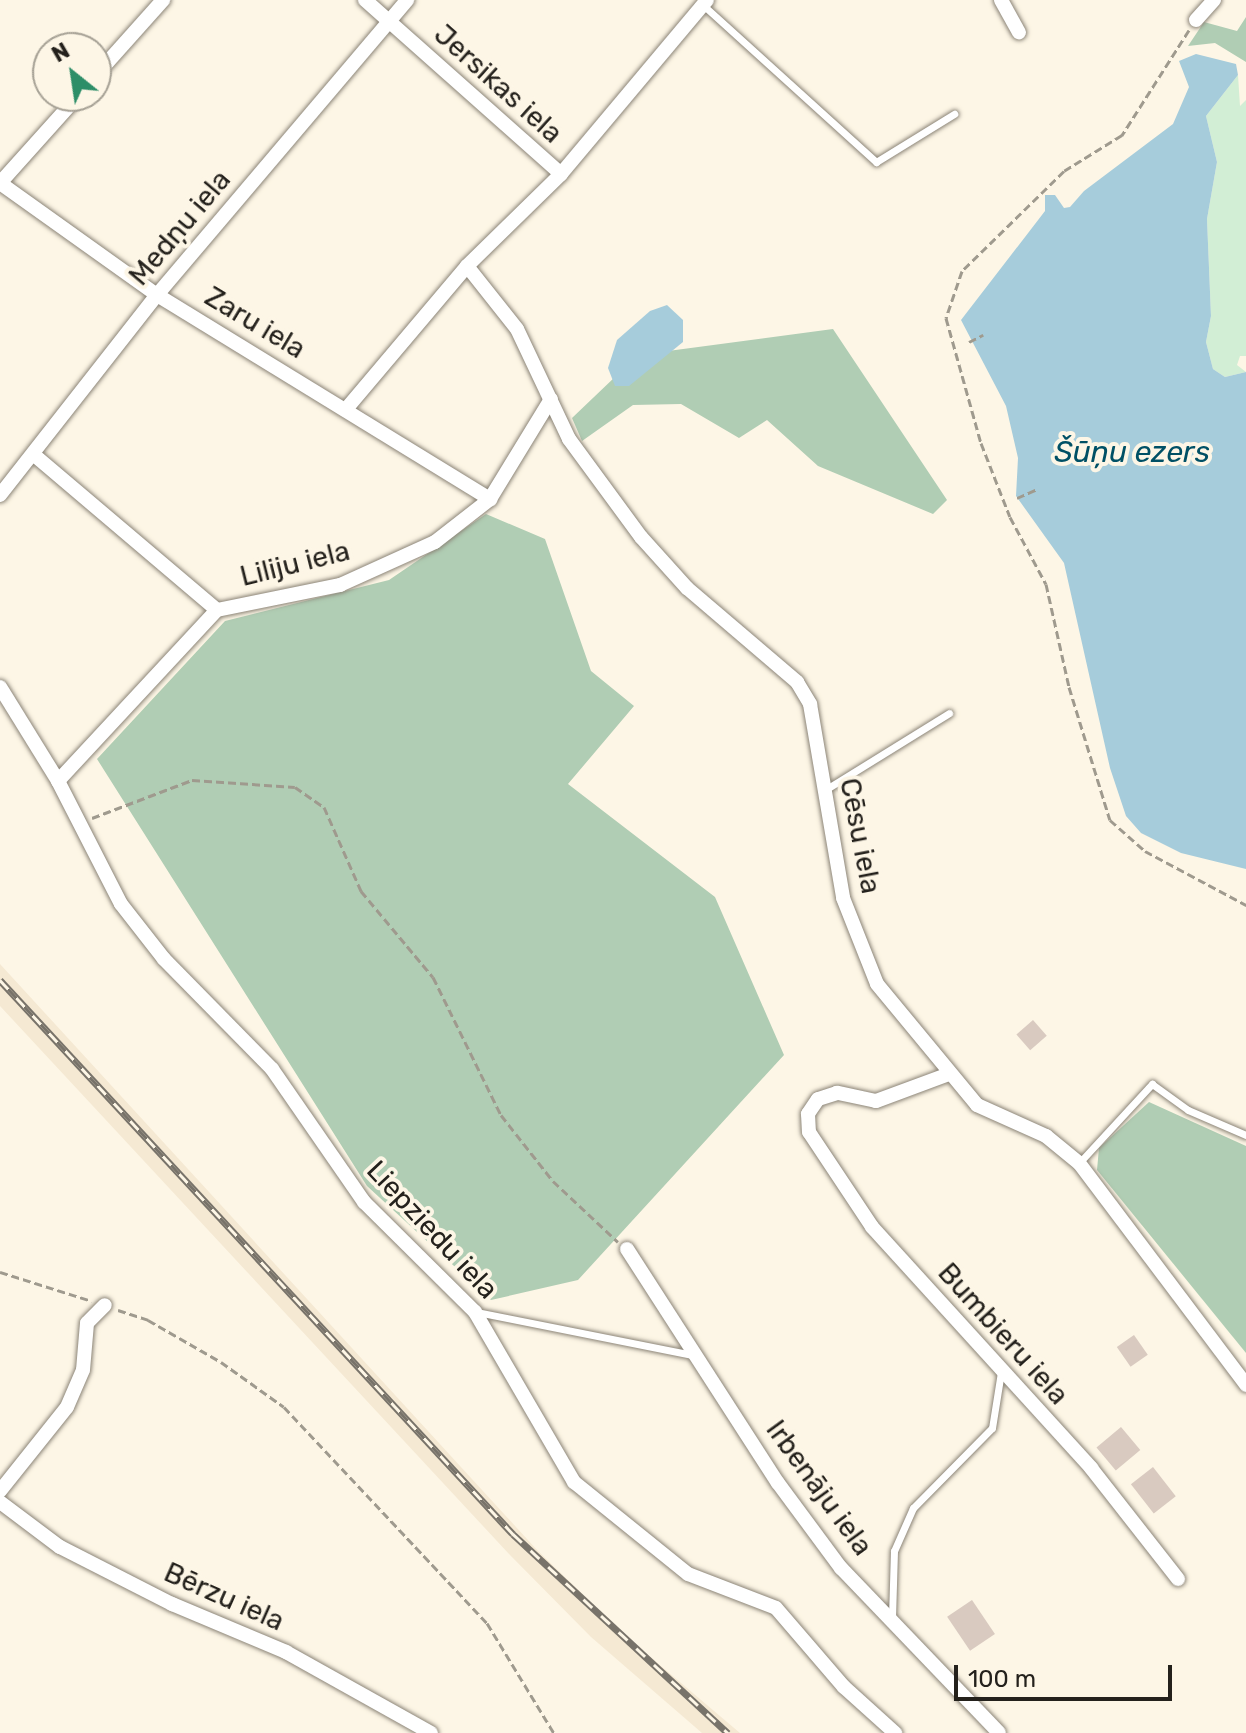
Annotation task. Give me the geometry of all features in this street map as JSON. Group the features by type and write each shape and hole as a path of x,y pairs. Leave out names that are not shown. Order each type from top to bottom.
{"street":[{"path":"112,57 163,0"},
{"name":"Jersikas iela","path":"365,0 561,174"},
{"name":"Medņu iela","path":"0,495 157,295 407,0"},
{"path":"1001,0 1019,32"},
{"path":"1196,20 1214,0"},
{"path":"347,408 467,266 561,174 705,3"},
{"path":"0,183 64,112"},
{"name":"Zaru iela","path":"0,183 157,295 347,408 490,499"},
{"name":"Cēsu iela","path":"467,266 517,329 587,468 641,537 687,588 797,682 810,704 843,898 877,984 977,1105 1046,1136 1079,1163 1246,1385"},
{"name":"Liliju iela","path":"33,454 217,610 340,585 435,542 490,499 551,399"},
{"path":"58,781 217,610"},
{"name":"Liepziedu iela","path":"0,687 58,781 121,904 164,959 272,1069 364,1202 475,1312 574,1482 688,1574 776,1608 844,1687 895,1733"},
{"name":"Bumbieru iela","path":"949,1074 876,1101 837,1093 818,1099 808,1114 809,1132 872,1227 1091,1468 1178,1579"},
{"name":"Irbenāju iela","path":"627,1249 778,1483 841,1568 999,1733"},
{"path":"0,1491 67,1407 83,1370 87,1323 105,1305"},
{"name":"Bērzu iela","path":"0,1502 60,1547 172,1604 286,1652 431,1733"}],"lane":[{"path":"705,3 876,162 954,114"},
{"path":"825,790 949,713"},
{"path":"1079,1163 1152,1084 1188,1110 1246,1135"},
{"path":"475,1312 696,1356"},
{"path":"892,1618 894,1551 913,1508 992,1428 1001,1372"}],"path":[{"path":"1196,20 1122,135 1064,171 989,240 962,271 946,318 981,443 1010,517 1046,584 1069,687 1110,820 1145,851 1246,905"},
{"path":"969,342 983,335"},
{"path":"1017,498 1037,489"},
{"path":"81,823 192,780 295,787 324,807 361,891 433,977 501,1115 553,1181 627,1249"},
{"path":"0,1272 105,1305 172,1334 284,1407 487,1623 554,1733"}],"shaded area":[{"path":"0,964 538,1551 628,1638 740,1733 702,1733 591,1637 509,1554 0,1006"}],"green space":[{"path":"1246,17 1246,62 1215,43 1188,46 1204,22 1237,31"},
{"path":"1238,75 1240,106 1246,100 1246,356 1240,356 1237,365 1246,372 1225,377 1213,369 1206,342 1211,316 1207,219 1217,162 1206,116"},
{"path":"833,329 947,500 933,514 818,466 767,420 739,438 681,404 633,405 582,441 572,418 638,355"},
{"path":"486,514 545,539 591,671 634,706 568,784 715,897 784,1055 578,1280 491,1300 367,1186 97,759 225,621 389,580"},
{"path":"1149,1102 1246,1146 1246,1353 1097,1170 1099,1148"}],"water":[{"name":"Šūņu ezers","path":"1196,54 1236,64 1238,75 1206,116 1217,162 1207,219 1211,316 1206,342 1213,369 1225,377 1246,372 1246,869 1181,853 1141,833 1126,816 1110,768 1064,563 1016,496 1018,458 1006,406 961,320 1045,211 1045,195 1055,195 1064,208 1070,207 1084,191 1173,124 1189,87 1179,61"},
{"path":"667,305 683,320 683,342 629,386 615,386 608,368 617,340 650,311"}],"building":[{"path":"1033,1020 1047,1036 1030,1050 1016,1034"},
{"path":"1134,1335 1148,1355 1131,1367 1117,1347"},
{"path":"1121,1427 1140,1450 1116,1471 1096,1448"},
{"path":"1153,1467 1176,1496 1154,1513 1131,1484"},
{"path":"972,1600 995,1634 970,1651 947,1617"}],"railway":[{"path":"0,980 513,1534 728,1733"}]}
